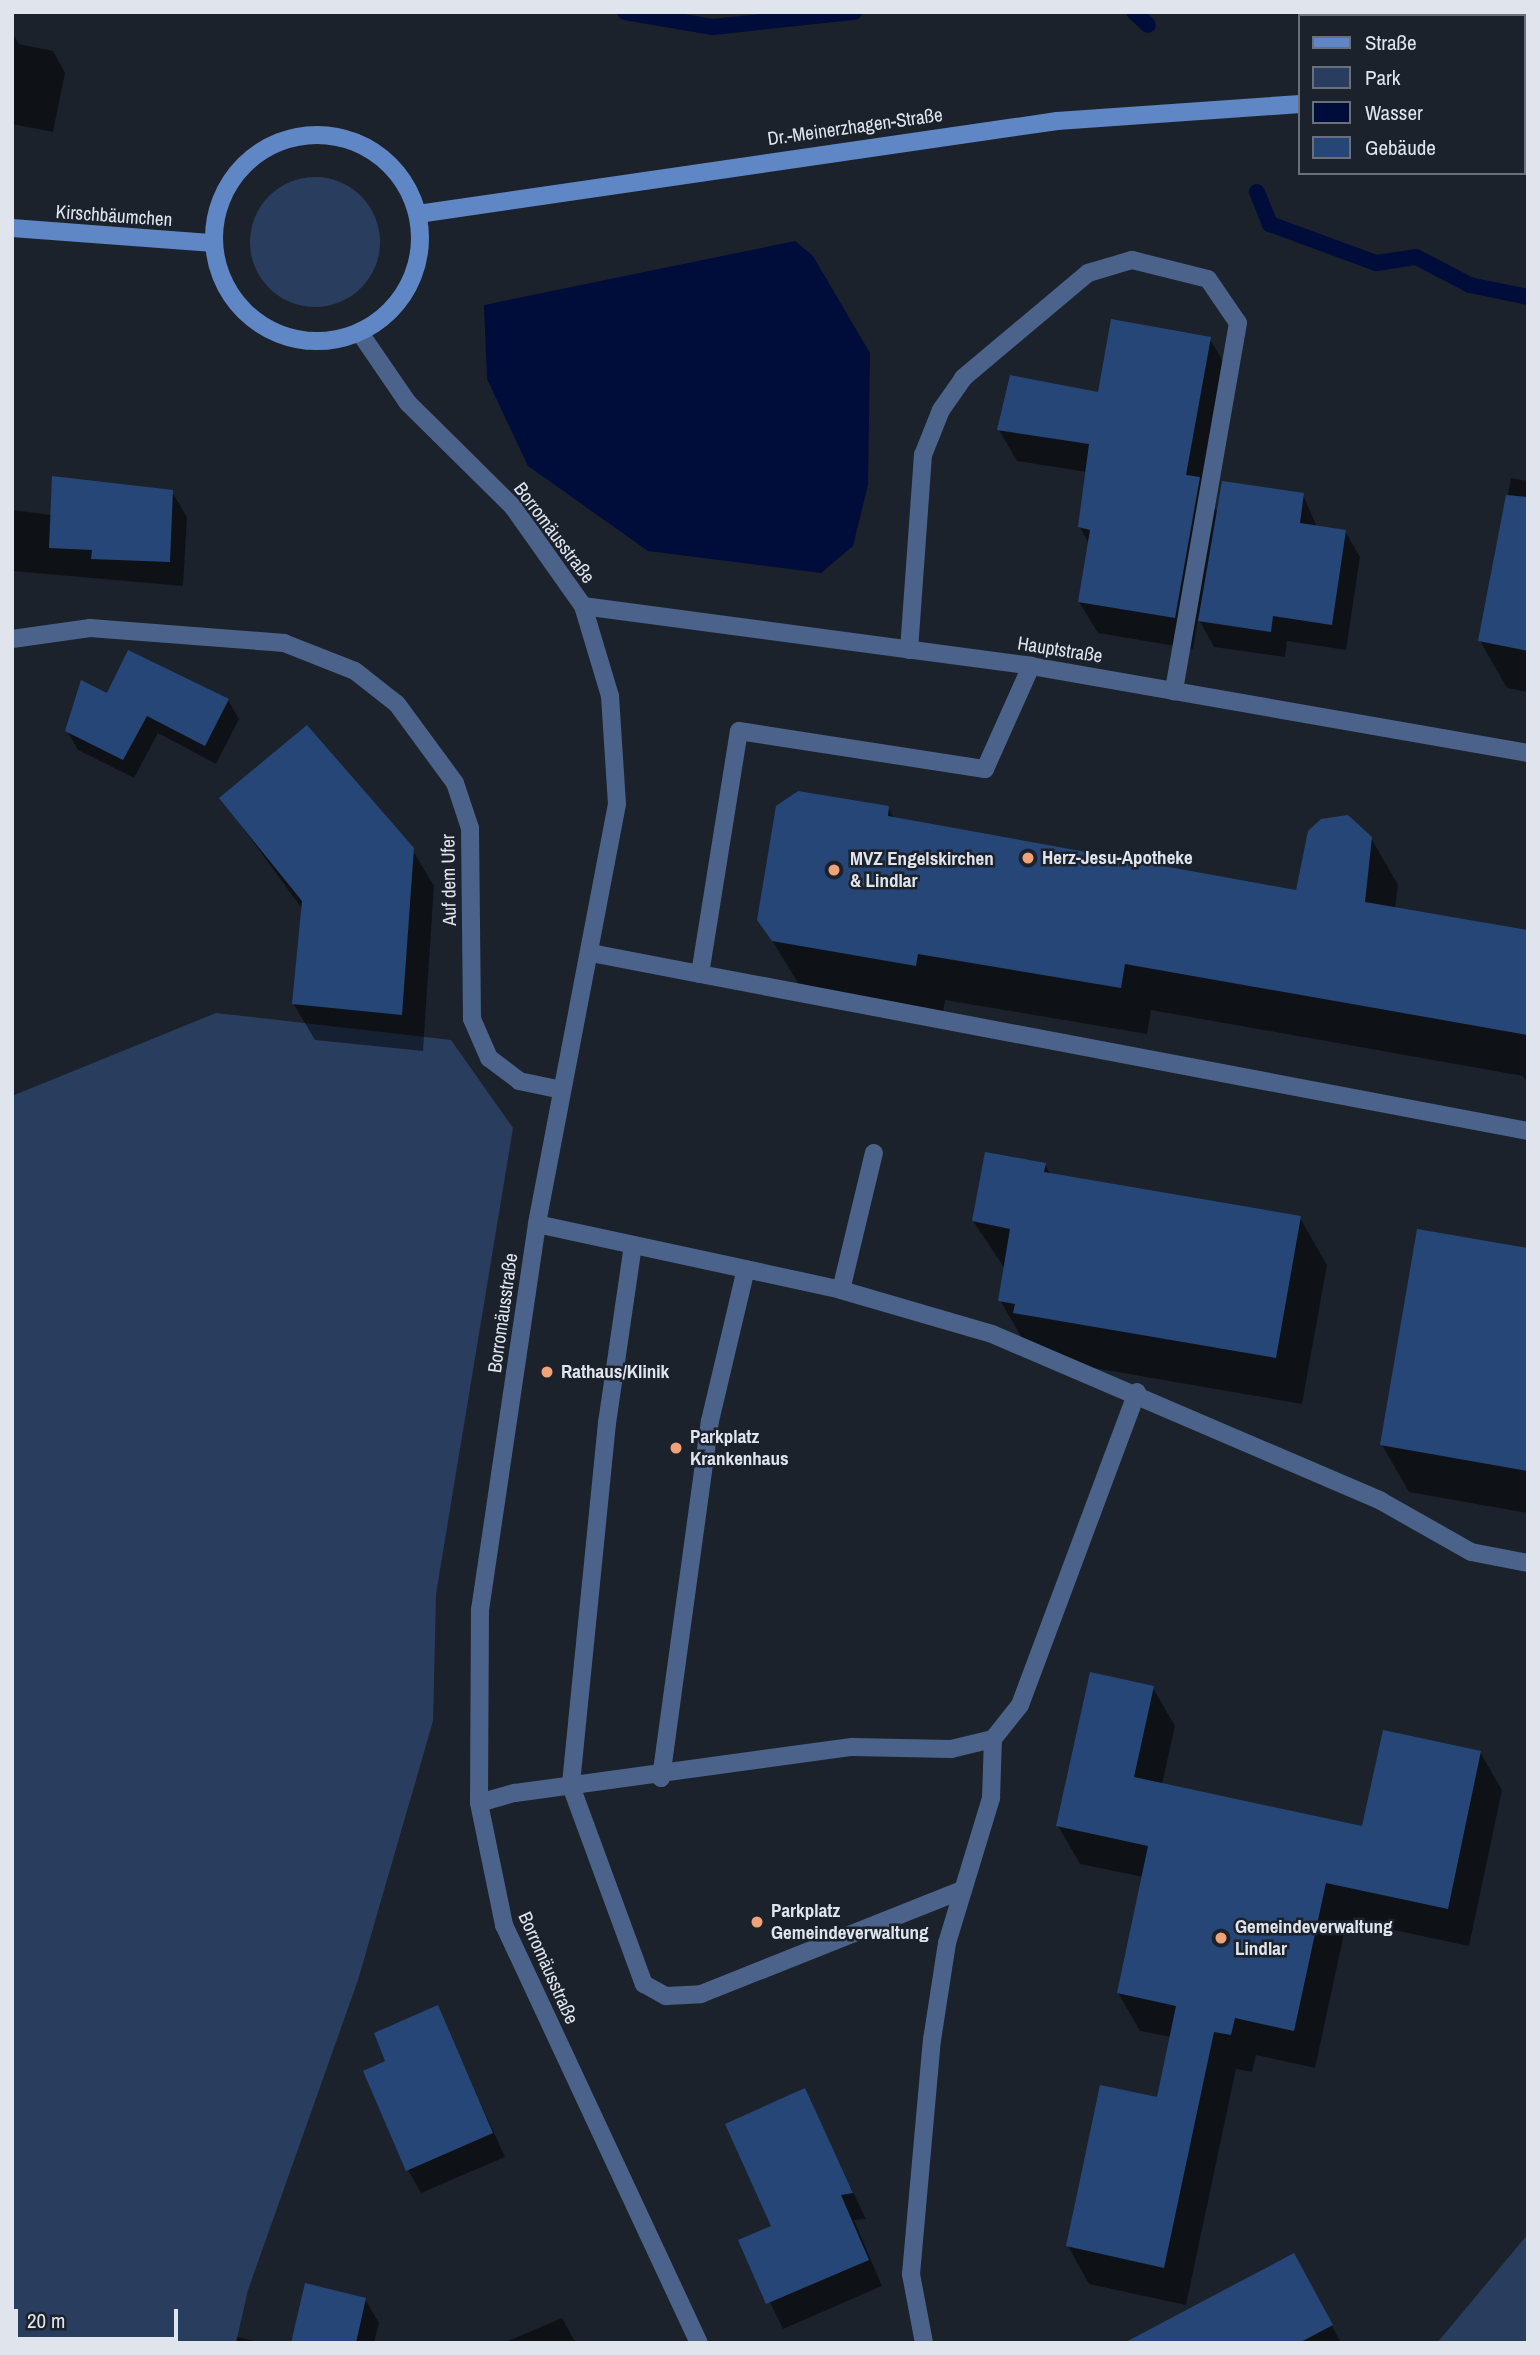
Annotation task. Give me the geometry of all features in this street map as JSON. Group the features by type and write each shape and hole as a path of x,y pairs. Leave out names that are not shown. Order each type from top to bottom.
{"main road":[{"name":"Dr.-Meinerzhagen-Straße","path":"418,214 1058,121 1298,104"},
{"path":"302,135 332,135 387,162 418,214 421,249 411,284 390,314 360,333 321,342 281,336 247,315 223,282 213,243 227,185 247,161 302,135"},
{"name":"Kirschbäumchen","path":"12,228 213,243"}],"street":[{"path":"909,650 923,455 941,410 963,378 1067,289 1088,273 1132,260 1208,279 1238,323 1174,691"},
{"name":"Borromäusstraße","path":"360,333 408,403 513,507 583,607 610,696 617,804 591,953 537,1224 480,1609 479,1803 503,1925 698,2343"},
{"name":"Hauptstraße","path":"583,607 1031,666 1528,753"},
{"name":"Auf dem Ufer","path":"12,639 90,628 284,643 355,671 397,704 455,783 470,828 472,1019 489,1058 519,1081 562,1090"},
{"path":"700,974 740,731 985,769 1031,666"},
{"path":"591,953 1528,1131"},
{"path":"841,1290 874,1153"},
{"path":"537,1224 841,1290 992,1334 1137,1392 1381,1501 1471,1552 1528,1563"},
{"path":"634,1245 607,1423 571,1786 644,1984 666,1996 701,1994 963,1890"},
{"path":"661,1778 710,1421 746,1269"},
{"path":"925,2343 911,2274 920,2158 947,1942 991,1798 993,1739 1020,1705 1137,1392"},
{"path":"479,1803 571,1786 661,1778 852,1747 951,1749 993,1739"}],"green space":[{"path":"315,177 340,182 361,196 375,217 380,242 375,267 361,288 340,302 315,307 290,302 269,288 255,267 250,242 255,217 269,196 290,182"},
{"path":"216,1013 451,1040 513,1128 436,1594 433,1721 358,1980 248,2290 236,2343 12,2343 12,1096"},
{"path":"1528,2234 1528,2343 1437,2343"}],"water":[{"path":"795,241 813,256 870,353 868,485 853,546 821,573 648,551 528,466 487,379 484,305"}],"building":[{"path":"1111,319 1211,337 1186,475 1200,477 1175,618 1078,602 1090,530 1078,527 1089,444 997,430 1010,375 1098,392"},
{"path":"52,476 173,490 170,562 91,559 92,550 49,548"},
{"path":"1222,481 1304,493 1300,523 1346,530 1332,625 1273,616 1271,632 1198,621"},
{"path":"1506,495 1528,497 1528,651 1478,641"},
{"path":"128,650 229,699 205,746 147,716 123,760 65,731 81,680 107,693"},
{"path":"307,725 414,848 402,1015 292,1004 302,901 219,798"},
{"path":"798,791 889,806 888,816 1296,890 1308,831 1321,819 1348,815 1372,837 1365,902 1528,930 1528,1035 1125,964 1121,988 918,954 916,966 772,941 757,920 776,806"},
{"path":"985,1152 1046,1163 1044,1172 1301,1216 1276,1358 1013,1313 1015,1304 998,1301 1010,1229 972,1221"},
{"path":"1417,1229 1528,1248 1528,1471 1380,1445"},
{"path":"1090,1672 1154,1686 1134,1777 1362,1826 1383,1730 1481,1751 1448,1909 1326,1883 1294,2031 1235,2018 1231,2035 1214,2032 1164,2268 1066,2246 1100,2085 1157,2097 1176,2006 1117,1993 1148,1846 1056,1826"},
{"path":"438,2005 493,2133 406,2171 363,2071 385,2061 374,2033"},
{"path":"805,2088 853,2193 841,2195 869,2260 766,2304 738,2240 771,2226 725,2124"},
{"path":"1294,2253 1333,2325 1299,2343 1124,2343"},
{"path":"305,2283 366,2298 356,2343 291,2343"}],"waterway":[{"path":"625,12 713,27 854,12"},
{"path":"1134,12 1148,25"},
{"path":"1257,192 1270,224 1376,263 1416,257 1470,285 1528,297"}],"place":[{"name":"Herz-Jesu-Apotheke","path":"1028,858"},
{"name":"MVZ Engelskirchen & Lindlar","path":"834,870"},
{"name":"Rathaus/Klinik","path":"547,1372"},
{"name":"Parkplatz Krankenhaus","path":"676,1448"},
{"name":"Parkplatz Gemeindeverwaltung","path":"757,1922"},
{"name":"Gemeindeverwaltung Lindlar","path":"1221,1938"}]}
